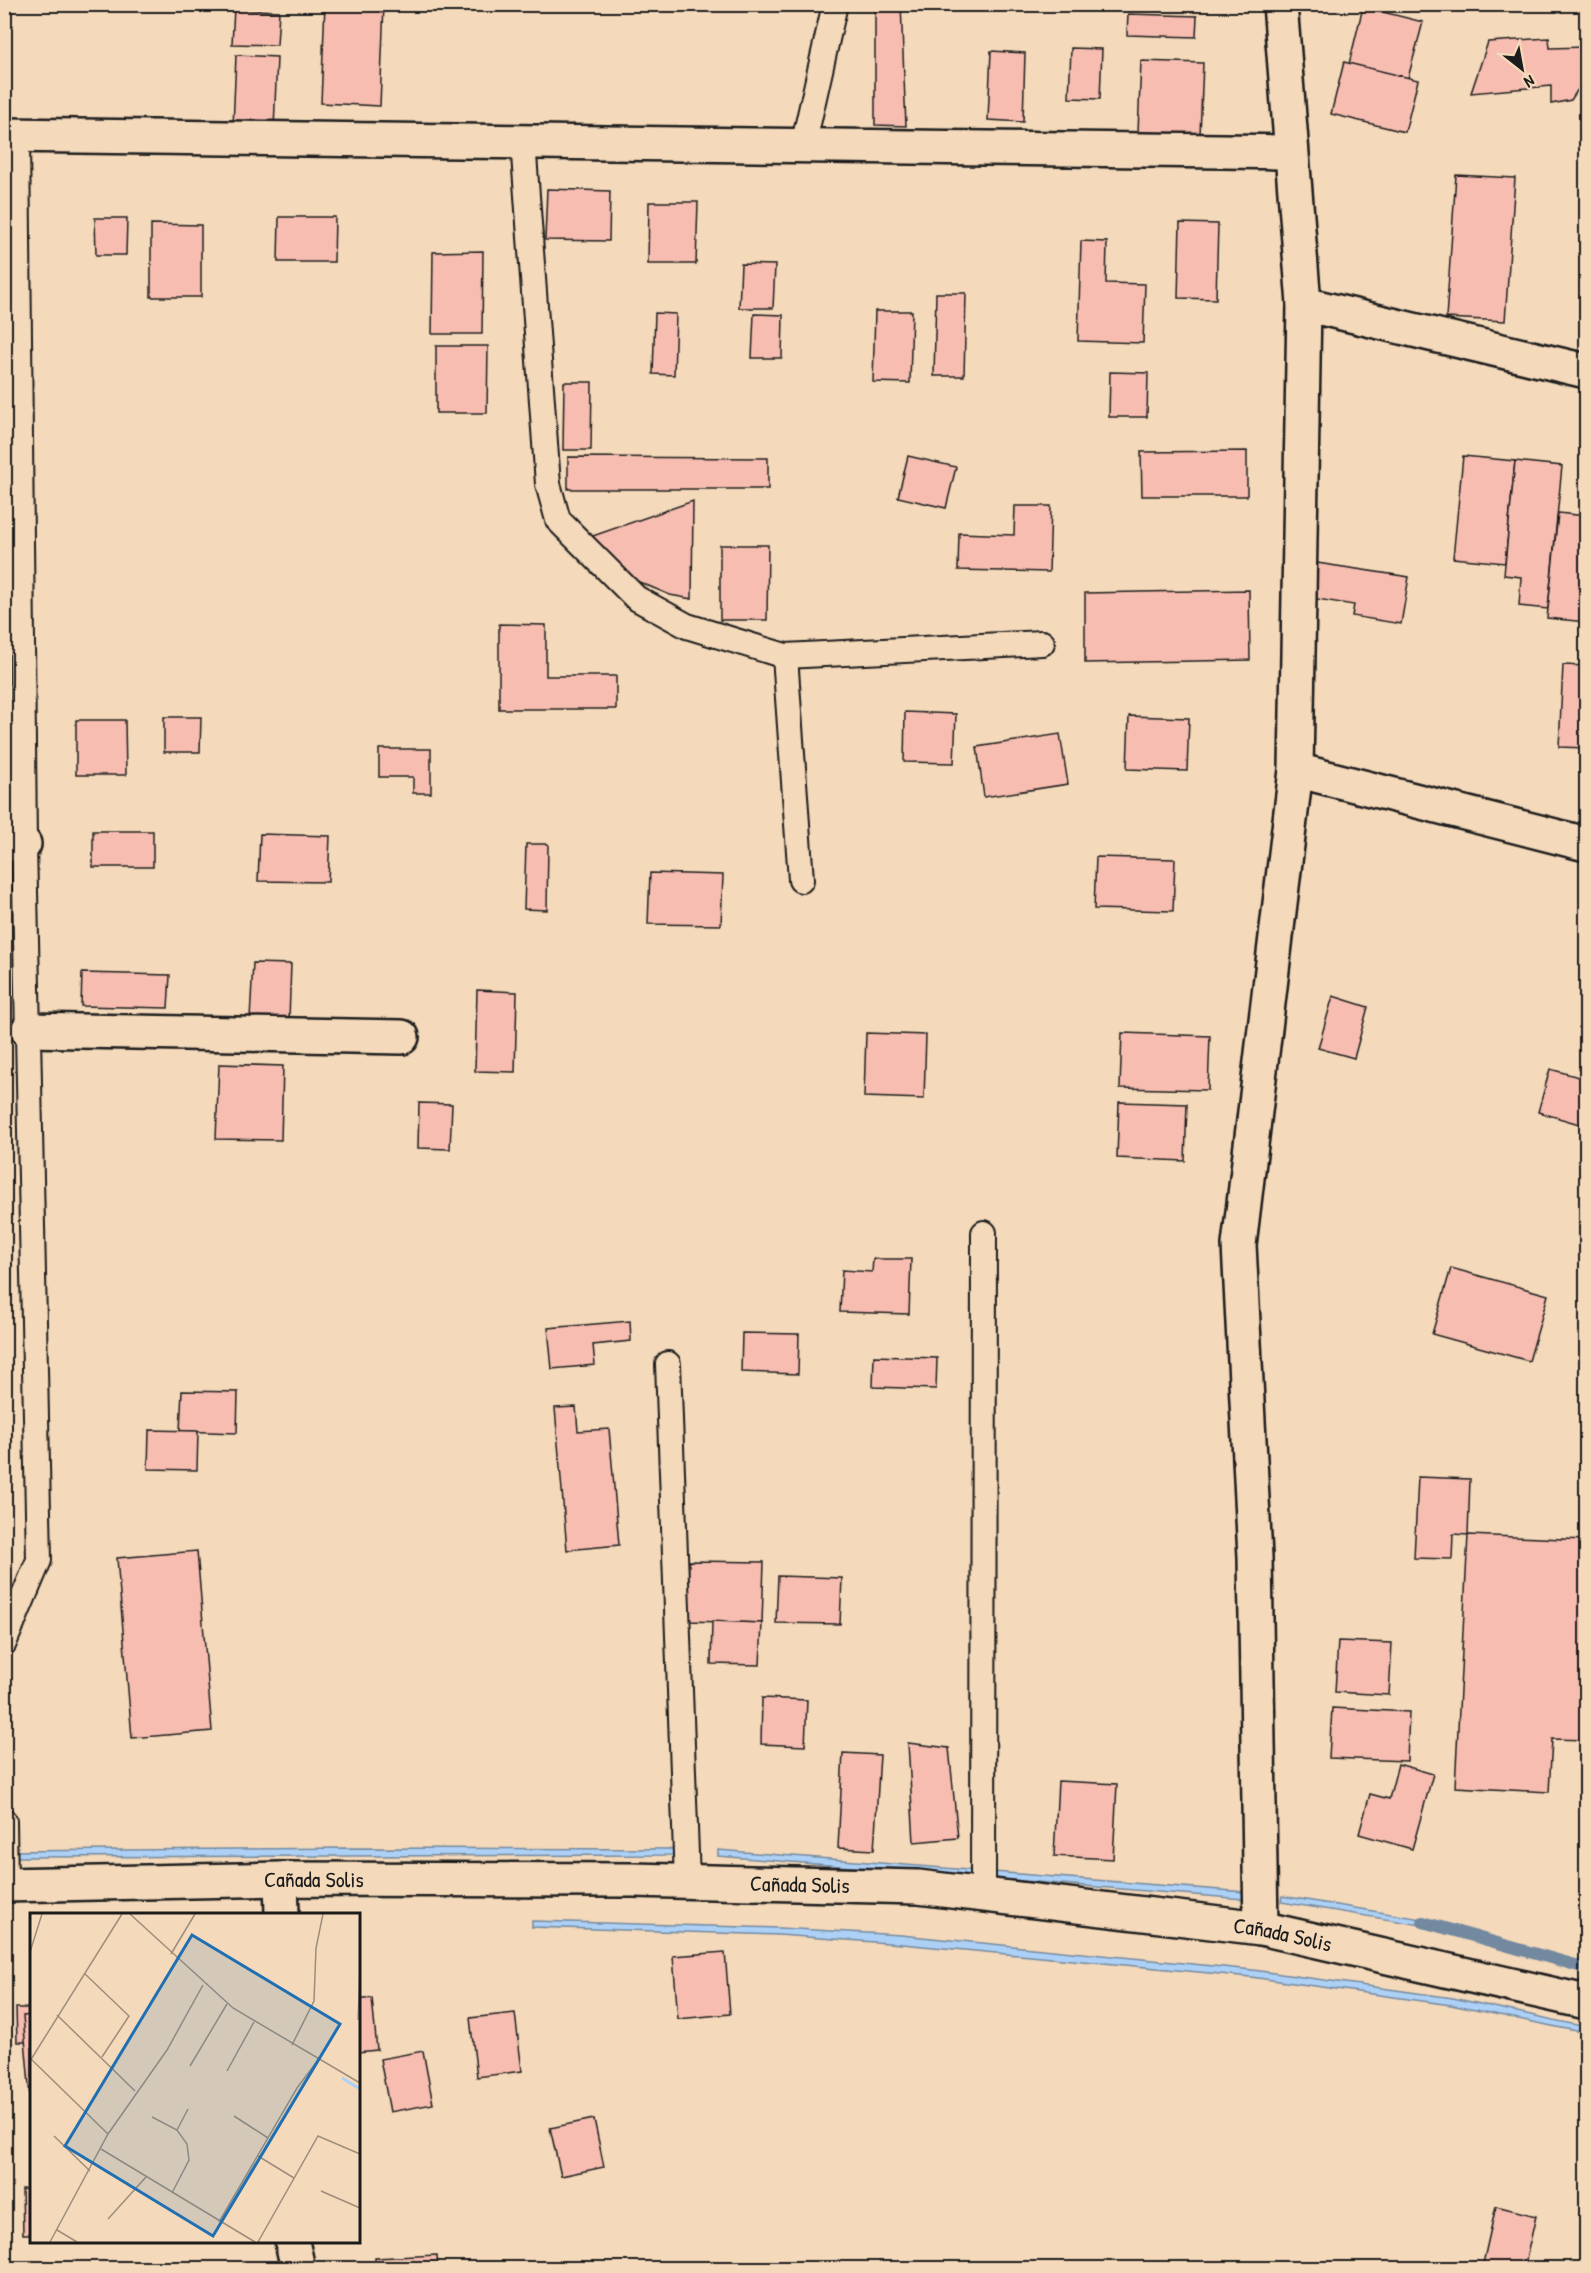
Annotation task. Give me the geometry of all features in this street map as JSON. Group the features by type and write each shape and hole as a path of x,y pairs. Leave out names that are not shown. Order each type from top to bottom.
{"street":[{"path":"1261,1928 1255,1557 1239,1245 1296,770 1304,304 1280,4"},
{"path":"11,135 1291,152"},
{"path":"1304,304 1587,371"},
{"path":"1296,770 1587,844"},
{"path":"28,1030 402,1037"},
{"path":"281,1879 282,1913"},
{"name":"Cañada Solis","path":"5,1885 281,1879 687,1881 918,1887 1261,1928 1587,2002"},
{"path":"292,2243 298,2268"}],"lane":[{"path":"803,146 835,4"},
{"path":"4,1644 39,1560 28,1030 14,844 11,135"},
{"path":"523,141 548,484 558,520 636,598 687,626 785,656 1042,644"},
{"path":"785,656 801,880"},
{"path":"983,1894 984,1233"},
{"path":"668,1364 687,1881"},
{"path":"4,1821 5,1885"}],"water":[{"path":"347,1848 684,1849 685,1855 12,1857 11,1851"},
{"path":"718,1850 1245,1892 1243,1899 718,1856"},
{"path":"1282,1896 1440,1922 1439,1928 1281,1902"},
{"path":"532,1921 779,1928 901,1935 1253,1970 1453,1998 1586,2027 1586,2033 1451,2005 1251,1977 902,1944 779,1935 532,1927"}],"building":[{"path":"4,4 12,4 10,46 4,46"},
{"path":"325,4 384,4 380,106 321,103"},
{"path":"875,4 901,4 906,126 875,125"},
{"path":"1363,7 1423,22 1408,78 1349,64"},
{"path":"234,9 279,11 277,45 232,44"},
{"path":"1128,14 1197,16 1196,37 1127,35"},
{"path":"1549,38 1550,48 1586,47 1586,77 1571,100 1551,104 1551,86 1471,93 1488,42"},
{"path":"1071,48 1102,49 1100,99 1069,98"},
{"path":"991,51 1025,53 1023,122 988,120"},
{"path":"236,55 277,57 274,129 233,127"},
{"path":"1141,61 1203,63 1200,135 1138,132"},
{"path":"1344,62 1418,80 1405,132 1331,114"},
{"path":"1456,175 1515,178 1505,321 1446,318"},
{"path":"547,189 610,191 609,241 545,240"},
{"path":"649,202 698,202 696,264 648,264"},
{"path":"279,217 335,217 334,262 278,262"},
{"path":"95,218 127,218 126,255 96,255"},
{"path":"1180,223 1218,224 1216,299 1178,298"},
{"path":"151,224 201,225 201,297 151,297"},
{"path":"1081,241 1107,242 1106,283 1145,284 1143,343 1078,341"},
{"path":"483,251 482,334 432,334 433,252"},
{"path":"741,264 775,265 773,308 739,308"},
{"path":"936,293 966,293 964,376 934,376"},
{"path":"875,311 912,311 910,383 873,382"},
{"path":"655,313 676,314 674,375 653,374"},
{"path":"754,314 783,315 782,358 752,358"},
{"path":"436,346 488,346 487,413 436,413"},
{"path":"1110,372 1148,373 1147,417 1109,417"},
{"path":"564,382 592,382 591,450 563,450"},
{"path":"1247,451 1247,496 1142,496 1141,452"},
{"path":"908,456 956,467 946,508 898,497"},
{"path":"1463,456 1515,461 1505,563 1453,558"},
{"path":"568,457 768,458 768,489 568,489"},
{"path":"1515,461 1562,466 1548,609 1519,606 1521,577 1504,575"},
{"path":"693,501 692,599 670,595 632,579 587,538"},
{"path":"1015,506 1051,506 1049,572 958,570 959,533 1014,535"},
{"path":"1558,513 1586,516 1586,622 1547,618"},
{"path":"720,545 768,545 767,620 720,620"},
{"path":"1317,563 1409,577 1401,624 1352,616 1354,605 1311,598"},
{"path":"1249,590 1250,660 1085,663 1085,593"},
{"path":"499,624 546,625 546,676 616,676 616,709 499,709"},
{"path":"1563,665 1586,666 1586,748 1559,747"},
{"path":"905,712 956,714 954,763 904,762"},
{"path":"1129,716 1189,718 1187,771 1127,769"},
{"path":"164,717 201,717 200,752 164,752"},
{"path":"76,720 125,720 126,775 76,775"},
{"path":"1060,734 1068,784 984,797 977,747"},
{"path":"379,749 431,749 431,793 413,793 413,777 379,777"},
{"path":"93,831 153,831 153,867 93,867"},
{"path":"260,834 330,836 328,882 258,881"},
{"path":"526,844 548,844 547,910 524,909"},
{"path":"1096,857 1175,859 1173,911 1094,909"},
{"path":"650,873 723,875 721,925 648,924"},
{"path":"253,963 291,964 289,1019 250,1019"},
{"path":"82,973 170,975 168,1008 81,1006"},
{"path":"477,990 517,992 515,1072 475,1071"},
{"path":"1333,996 1368,1007 1354,1058 1318,1048"},
{"path":"866,1033 926,1035 924,1099 864,1097"},
{"path":"1122,1033 1210,1036 1208,1090 1120,1088"},
{"path":"219,1064 283,1066 281,1140 216,1139"},
{"path":"1550,1069 1586,1079 1586,1126 1538,1112"},
{"path":"1119,1102 1187,1104 1185,1161 1117,1158"},
{"path":"419,1103 452,1104 450,1149 418,1148"},
{"path":"873,1259 911,1259 909,1314 840,1312 842,1270 872,1272"},
{"path":"1451,1268 1548,1295 1529,1361 1432,1334"},
{"path":"630,1321 631,1341 593,1345 595,1365 552,1369 548,1328"},
{"path":"742,1333 799,1334 798,1374 741,1372"},
{"path":"874,1356 937,1358 936,1389 873,1387"},
{"path":"182,1391 238,1392 237,1433 180,1431"},
{"path":"576,1407 578,1431 609,1429 619,1545 567,1550 555,1408"},
{"path":"149,1430 198,1431 197,1470 148,1469"},
{"path":"1418,1477 1470,1479 1468,1535 1453,1534 1452,1559 1414,1558"},
{"path":"1468,1535 1586,1540 1586,1740 1552,1739 1549,1792 1455,1787"},
{"path":"197,1551 212,1731 132,1738 117,1558"},
{"path":"689,1561 764,1562 762,1623 686,1621"},
{"path":"778,1576 842,1578 840,1624 776,1623"},
{"path":"712,1621 762,1623 760,1665 711,1664"},
{"path":"1338,1641 1392,1643 1389,1695 1335,1692"},
{"path":"762,1698 807,1700 805,1746 761,1744"},
{"path":"1332,1708 1409,1712 1407,1761 1329,1758"},
{"path":"908,1743 949,1748 958,1838 914,1842"},
{"path":"843,1753 880,1755 874,1850 838,1848"},
{"path":"1398,1764 1433,1774 1412,1849 1359,1834 1370,1794 1389,1799"},
{"path":"1058,1781 1117,1784 1113,1859 1054,1856"},
{"path":"725,1952 730,2014 678,2019 673,1956"},
{"path":"372,1998 377,2050 360,2052 360,2000"},
{"path":"16,2008 30,2008 30,2042 17,2042"},
{"path":"515,2013 522,2071 477,2077 470,2018"},
{"path":"30,2015 30,2097 23,2016"},
{"path":"423,2051 433,2104 390,2112 380,2059"},
{"path":"594,2119 604,2167 561,2176 550,2128"},
{"path":"22,2189 30,2189 30,2234 23,2234"},
{"path":"1496,2206 1536,2216 1524,2268 1482,2268"},
{"path":"437,2255 438,2268 375,2268 375,2258"}],"waterway":[{"path":"1423,1922 1586,1968"}]}
